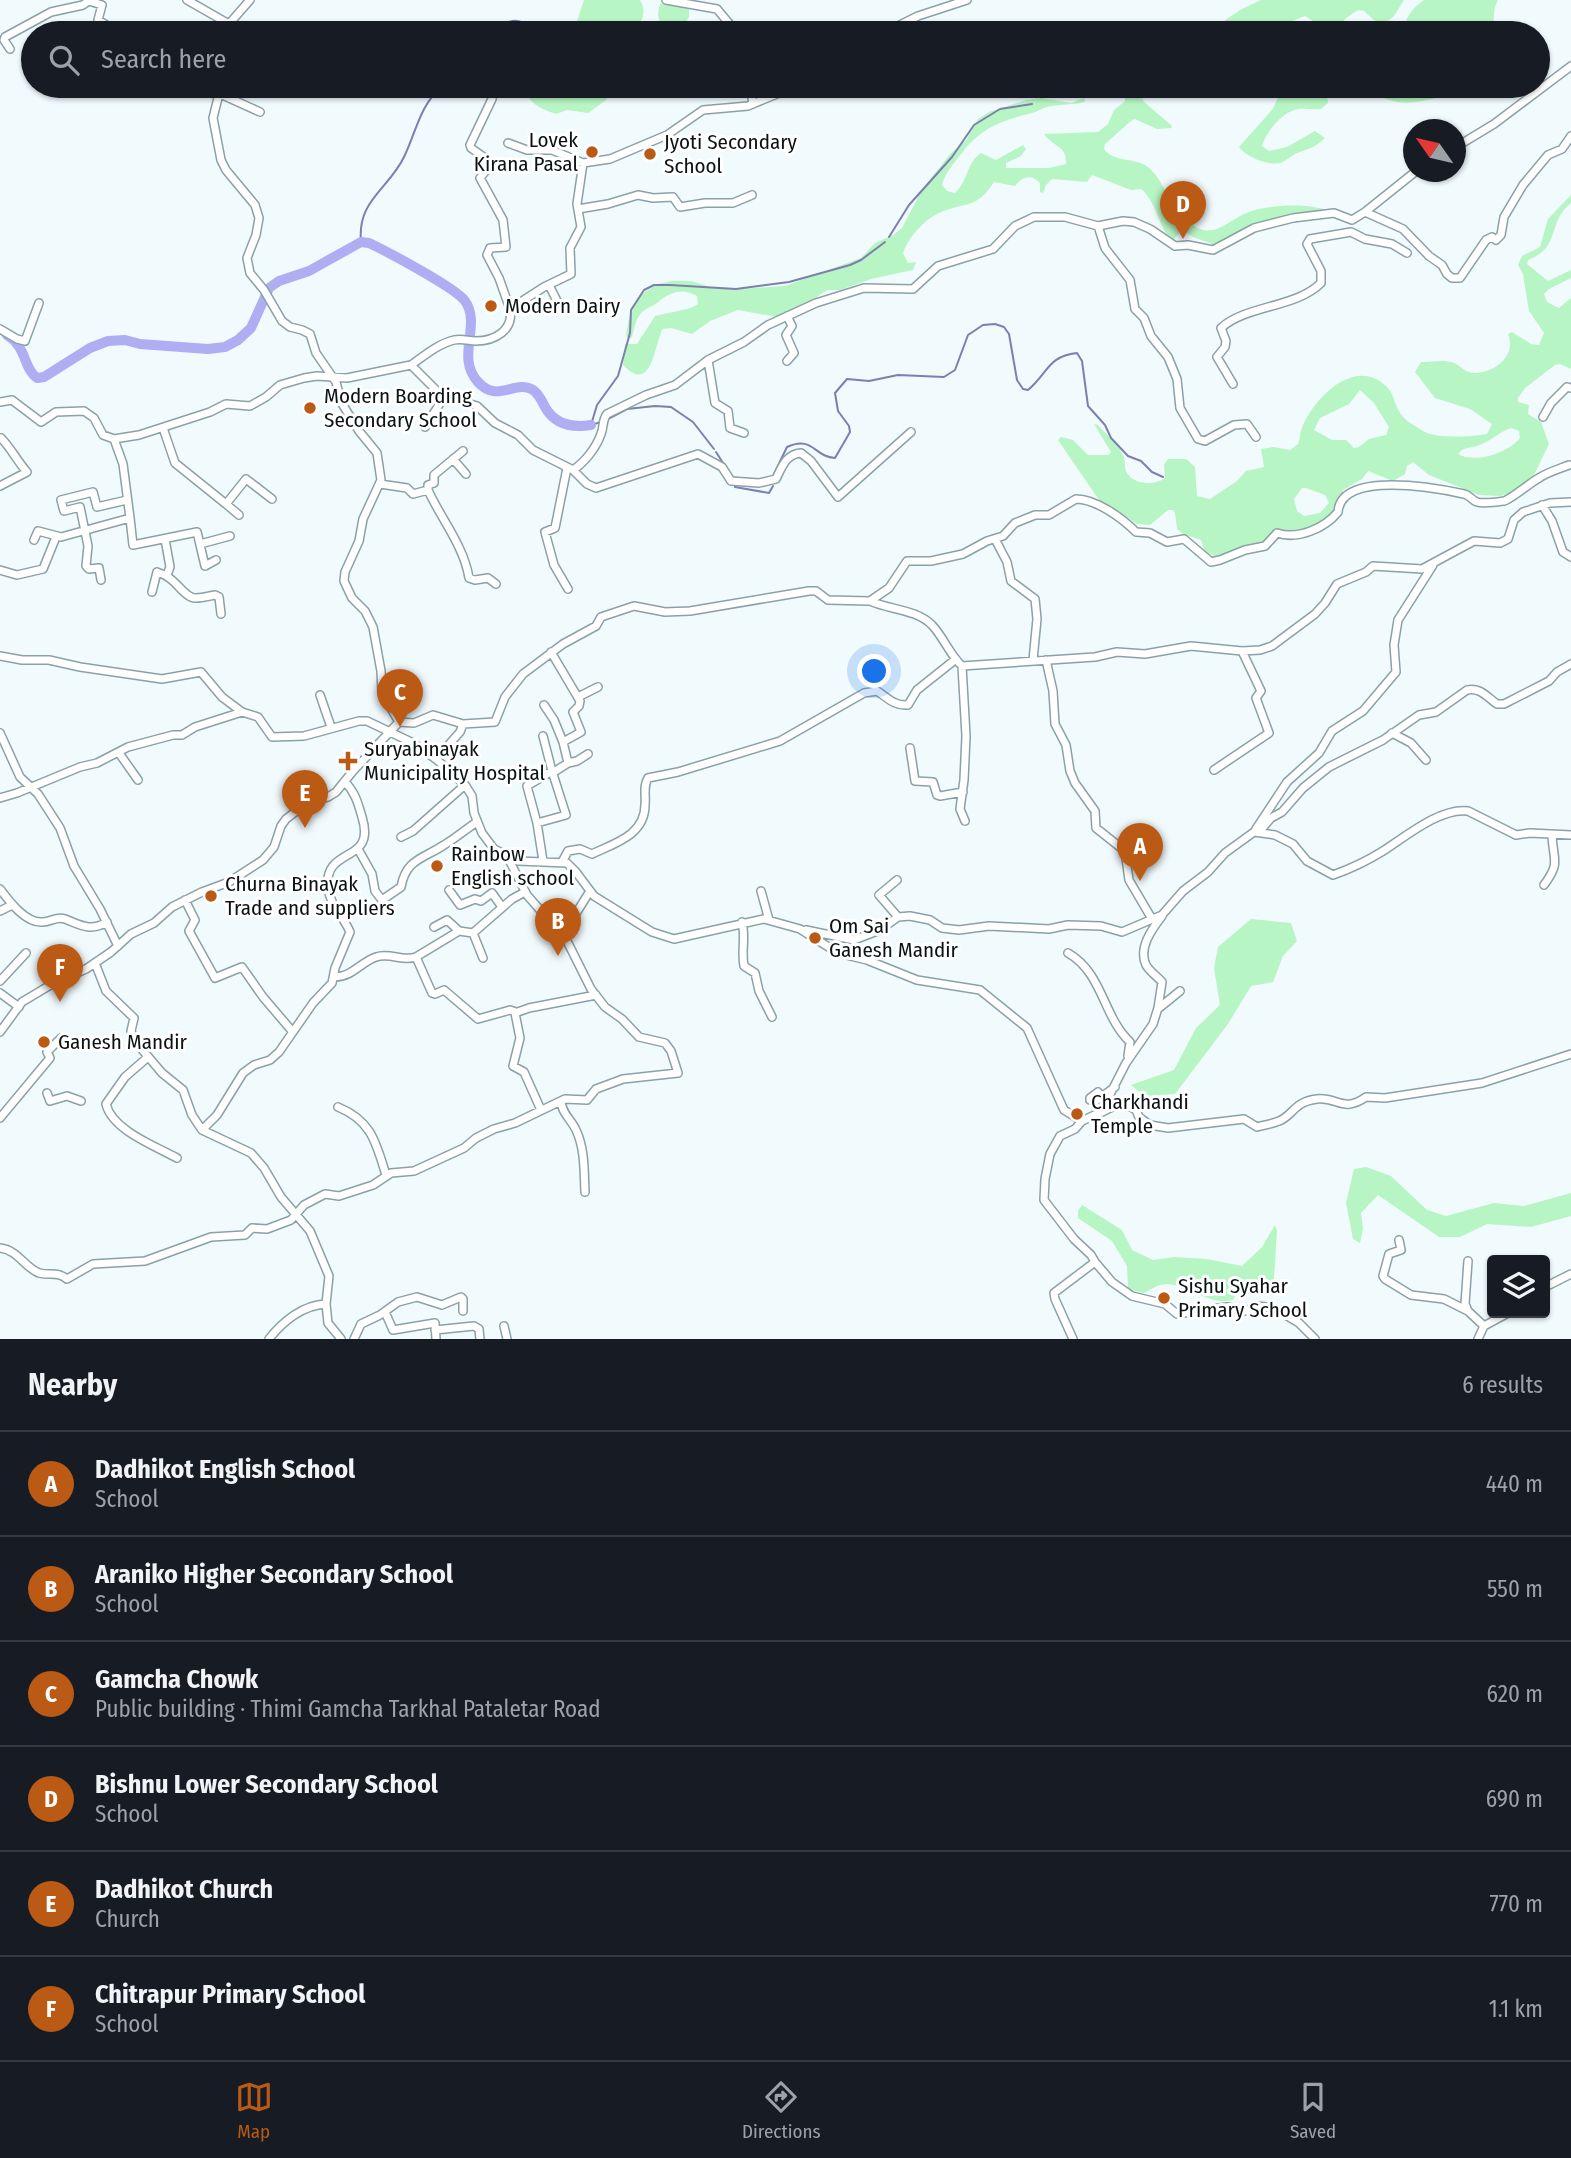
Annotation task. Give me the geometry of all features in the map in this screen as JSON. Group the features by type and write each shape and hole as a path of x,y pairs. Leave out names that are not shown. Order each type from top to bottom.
{"street":[{"path":"187,0 224,21"},
{"path":"232,21 250,0"},
{"path":"666,0 717,9 727,21"},
{"path":"909,21 967,0"},
{"path":"34,21 51,12 90,1 102,5 99,21"},
{"path":"10,49 5,37 21,28"},
{"path":"1550,82 1571,66"},
{"path":"217,98 213,118 223,165 258,212 258,224 247,263 250,273 264,290 285,325 310,334 316,353 336,382 341,402 359,431 375,449 381,475 380,484 363,519 359,541 345,572 344,582 373,627 382,693 399,722"},
{"path":"235,98 260,112"},
{"path":"752,98 753,104"},
{"path":"508,143 527,150 552,150 583,163 610,159 667,135 703,110 748,106 767,98"},
{"path":"1466,141 1529,98"},
{"path":"0,402 12,400 41,422 45,422 56,412 88,412 103,435 114,439 163,428 226,404 255,404 287,382 317,376 347,378 411,365 442,344 464,339 485,340 509,328 512,318 510,309 487,255 490,248 506,247 503,220 480,178 488,169 489,163 470,145 492,99"},
{"path":"1365,212 1403,229 1429,256 1442,265 1447,274 1452,278 1460,278 1486,240 1492,237 1496,240 1501,235 1504,217 1535,168 1552,152 1562,149 1571,136"},
{"path":"510,309 571,274 570,248 581,227 578,209 583,163"},
{"path":"1352,220 1403,182"},
{"path":"578,209 638,195 653,198 673,197 680,207 705,203 733,203 752,195"},
{"path":"568,589 554,565 545,532 555,528 570,469 593,449 607,414 646,395 675,385 708,360 787,316 859,289 913,289 944,264 993,249 1015,226 1029,218 1065,217 1098,226 1123,221 1134,222 1175,246 1188,245 1213,250 1254,228 1293,218 1334,213 1352,220"},
{"path":"1351,232 1352,220"},
{"path":"1098,226 1105,248 1130,280 1136,310 1144,318 1151,336 1168,357 1177,379 1180,408 1198,439 1205,441 1234,425 1247,424 1256,437"},
{"path":"1233,384 1217,357 1226,341 1221,328 1233,320 1317,288 1323,280 1308,241 1317,236 1351,232 1365,239 1392,244 1407,253"},
{"path":"549,285 561,309"},
{"path":"0,329 25,341 39,303"},
{"path":"787,316 792,326 786,335 794,353 787,361"},
{"path":"708,360 715,402 728,411 730,428 744,433"},
{"path":"411,365 444,397 477,406 495,423 517,435 533,450 570,469 596,488 698,454 722,467 731,481 760,483 776,478 783,464 793,454 801,453 811,461 838,497 911,432"},
{"path":"1543,417 1550,403 1567,387 1571,388"},
{"path":"425,427 444,397"},
{"path":"163,428 175,463 239,515"},
{"path":"0,486 27,472 1,438"},
{"path":"114,439 122,464 133,545 197,532 205,566 216,560"},
{"path":"463,451 434,475 428,490 465,556 469,578 488,578 496,584"},
{"path":"453,459 466,474"},
{"path":"870,601 889,589 906,561 931,561 963,554 1003,536 1014,523 1035,515 1049,514 1076,499 1098,503 1136,532 1150,533 1167,542 1184,539 1211,562 1265,546 1278,533 1289,537 1324,525 1338,512 1338,504 1343,497 1366,488 1392,483 1467,494 1477,502 1503,501 1510,500 1516,492 1541,476 1569,465"},
{"path":"226,504 246,479 272,499"},
{"path":"380,484 407,488 413,494 428,490"},
{"path":"101,580 99,568 89,569 86,566 88,546 80,507 64,511 61,500 93,492 97,507 127,500"},
{"path":"962,666 1095,657 1117,652 1145,654 1191,646 1260,650 1272,646 1315,614 1337,584 1366,572 1373,566 1422,569 1474,541 1500,543 1508,539 1517,515 1542,505 1571,502"},
{"path":"1542,505 1552,521 1563,551 1571,557"},
{"path":"34,540 38,531 56,537 130,518"},
{"path":"200,544 230,536"},
{"path":"0,570 17,575 43,569 56,537"},
{"path":"165,539 170,567 167,575"},
{"path":"995,539 1007,562 1011,581 1035,599 1037,619 1033,660"},
{"path":"1256,832 1287,782 1319,753 1332,731 1363,711 1396,672 1394,645 1398,620 1433,565"},
{"path":"152,592 157,572 167,575 189,596 219,597 221,614"},
{"path":"399,722 414,723 433,715 463,724 495,722 505,697 523,674 551,652 596,626 601,618 629,607 639,606 665,612 813,591 828,600 870,601 908,611 932,625 962,666 966,736 960,808 965,821"},
{"path":"1214,770 1269,733 1256,698 1261,691 1242,651"},
{"path":"551,652 578,696 580,704 573,712 581,732 563,742"},
{"path":"0,656 22,660 49,660 162,679 201,672 219,694 242,712 258,717 270,735 277,738 304,736 363,720 390,732 436,759 465,785 474,802 477,822 490,846 518,861 562,862 572,867 590,891 640,926 670,938 681,938 756,919 854,940 880,930 898,917 920,916 942,928 959,930 989,926 1049,929 1068,925 1101,926 1122,932 1162,915"},
{"path":"562,862 568,851 580,849 592,854 626,839 645,815 645,787 648,778 678,772 780,741 864,692 877,691 889,701 901,706 908,705 917,690 956,659"},
{"path":"1046,660 1053,691 1055,724 1066,745 1070,771 1075,783 1095,811 1096,828 1125,851 1129,880 1152,919"},
{"path":"1101,1112 1126,1063 1153,1024 1162,982 1146,965 1143,954 1149,934 1183,891 1208,872 1225,853 1282,812 1303,788 1329,767 1419,715 1436,712 1467,690 1480,691 1497,704 1504,704 1549,681 1557,672 1571,664"},
{"path":"578,696 598,687"},
{"path":"320,695 331,727"},
{"path":"544,705 554,720 568,762"},
{"path":"0,798 97,763 128,747 182,735 195,727 242,712"},
{"path":"0,1032 22,1002 51,984 77,974 95,963 131,934 154,923 169,909 229,882 254,867 271,852 281,826 290,816 307,803 336,792 399,722"},
{"path":"436,759 460,732 463,724"},
{"path":"0,733 13,764 30,788 38,794 60,828 74,866 118,946"},
{"path":"1392,733 1411,743 1426,760"},
{"path":"537,823 566,815 543,736"},
{"path":"910,748 915,781 933,782 937,795 940,796 963,792"},
{"path":"119,753 138,780"},
{"path":"543,862 527,785 588,754"},
{"path":"202,1130 217,1115 243,1073 254,1065 270,1060 285,1045 292,1031 335,976 335,968 349,941 350,932 333,904 328,890 329,877 340,859 358,849 364,842 366,829 356,798 345,782"},
{"path":"401,837 413,831 465,785"},
{"path":"1256,832 1275,835 1293,844 1307,861 1333,875 1372,857 1427,823 1459,810 1468,811 1516,835 1571,835"},
{"path":"358,849 372,874 375,891 382,900 401,887 402,877 411,864 477,822"},
{"path":"1544,885 1552,876 1555,865 1552,835"},
{"path":"0,1248 10,1250 38,1272 58,1274 67,1279 93,1264 145,1261 211,1237 245,1235 254,1228 274,1228 297,1216 304,1205 319,1196 340,1196 373,1185 386,1175 414,1171 463,1149 473,1140 494,1129 515,1123 561,1101 587,1100 596,1089 623,1079 677,1074 671,1051 665,1043 639,1037 622,1019 605,1007 562,931 525,892 507,856"},
{"path":"897,880 879,895 898,917"},
{"path":"0,889 12,905 41,922 60,919 92,929 107,922"},
{"path":"449,890 460,905 475,899 481,901 492,893 502,908"},
{"path":"562,931 576,915 590,891"},
{"path":"761,891 769,920"},
{"path":"434,927 447,920 459,931 473,933 525,892"},
{"path":"185,900 195,920 188,931 215,978 242,967 267,1003 292,1031"},
{"path":"0,911 12,905"},
{"path":"742,922 745,939 742,957 744,967 757,977 759,991 772,1017"},
{"path":"800,929 838,953 867,960 917,980 980,990 1027,1028 1064,1110 1082,1121"},
{"path":"335,976 347,975 381,955 404,960 416,957 459,931"},
{"path":"473,933 483,958"},
{"path":"0,981 26,953"},
{"path":"1068,953 1083,964 1099,986 1118,1030 1130,1042 1126,1063"},
{"path":"416,957 433,994 444,990 476,1018 596,995"},
{"path":"95,963 106,990 132,1016 132,1036 162,1073 183,1090 192,1115 202,1130 251,1153 315,1240 329,1276 327,1323 341,1339"},
{"path":"1158,1008 1180,991"},
{"path":"0,993 19,1007"},
{"path":"516,1012 520,1038 513,1066 524,1072 541,1110"},
{"path":"0,1118 50,1058 47,1052 61,1038"},
{"path":"1315,1339 1299,1323 1274,1308 1257,1306 1245,1311 1227,1307 1177,1314 1165,1304 1132,1296 1112,1282 1044,1200 1050,1154 1060,1136 1075,1129 1082,1121 1122,1102 1136,1110 1139,1117 1150,1125 1168,1128 1244,1119 1257,1127 1282,1121 1297,1105 1320,1099 1346,1105 1356,1104 1366,1097 1385,1098 1482,1083 1571,1054"},
{"path":"148,1057 117,1086 106,1104 107,1109 117,1123 128,1131 177,1158"},
{"path":"1098,1092 1090,1100 1096,1101 1115,1087"},
{"path":"47,1093 50,1101 67,1096 81,1101"},
{"path":"561,1101 563,1113 576,1130 583,1151 585,1192"},
{"path":"338,1107 362,1121 369,1130 376,1142 386,1175"},
{"path":"1399,1240 1401,1250 1389,1254 1383,1276 1385,1279 1411,1295 1444,1299 1468,1311 1484,1326"},
{"path":"1073,1339 1054,1293 1095,1262"},
{"path":"1468,1262 1465,1304 1468,1311"},
{"path":"1550,1284 1571,1274"},
{"path":"354,1339 361,1324 397,1302 413,1298 442,1305 461,1297 464,1299 463,1311"},
{"path":"269,1339 298,1313 309,1307 326,1304"},
{"path":"386,1311 393,1330 435,1323 436,1339"},
{"path":"1478,1339 1484,1326 1499,1318"},
{"path":"435,1330 474,1325 479,1329 480,1339"},
{"path":"503,1326 507,1339"}],"green space":[{"path":"584,0 640,0 643,9 641,21 577,21"},
{"path":"1261,0 1404,0 1388,21 1375,21 1359,10 1344,21 1313,21 1305,16 1292,21 1224,21"},
{"path":"1424,0 1498,0 1494,21 1406,21"},
{"path":"660,4 689,9 689,17 686,21 660,21"},
{"path":"530,98 607,98 588,113 567,110 556,114"},
{"path":"1041,98 1071,103 1084,98 1085,102 1045,108 984,131 969,144 948,172 942,185 947,191 955,193 959,189 972,162 981,153 996,160 1023,145 1026,149 1021,156 1006,163 1006,168 1049,168 1066,164 1062,150 1044,134 1098,132 1108,124 1114,110 1125,98 1142,98 1172,128 1157,129 1135,119 1105,144 1104,149 1113,156 1148,167 1176,209 1190,224 1200,229 1213,230 1243,214 1279,206 1301,206 1330,211 1248,227 1215,245 1182,230 1172,241 1151,201 1141,189 1131,190 1092,175 1087,182 1052,179 1043,193 1040,192 1040,183 1030,177 1024,178 1015,186 994,182 975,201 939,213 917,230 903,253 908,263 916,262 913,270 871,279 840,290 827,290 802,307 777,317 738,310 710,321 692,334 671,328 663,329 647,370 641,374 633,373 623,365 625,344 637,344 655,316 698,304 697,296 691,293 680,292 666,296 641,313 632,337 628,339 626,335 631,308 643,293 658,284 691,281 717,289 785,286 861,258 875,243 902,228 923,188 951,153 966,140 978,119 989,112"},
{"path":"1278,98 1327,98 1328,103 1321,109 1299,109 1282,117 1262,146 1269,151 1287,147 1315,131 1325,138 1280,163 1264,162 1252,157 1239,147 1272,110"},
{"path":"1385,98 1435,98 1408,103"},
{"path":"1571,195 1571,203 1563,211 1550,242 1539,255 1528,260 1527,264 1548,281 1571,270 1571,278 1544,294 1547,302 1559,308 1571,298 1571,369 1560,364 1555,365 1525,388 1518,398 1518,402 1529,405 1528,414 1541,422 1549,444 1532,479 1513,493 1500,496 1479,495 1429,475 1413,462 1407,466 1405,474 1393,481 1368,471 1362,479 1343,490 1342,503 1335,517 1302,532 1282,531 1268,544 1217,557 1205,552 1201,540 1177,529 1173,510 1168,510 1150,525 1137,524 1099,500 1058,440 1061,437 1073,440 1088,455 1109,455 1111,452 1094,424 1098,425 1121,451 1129,476 1144,483 1165,478 1164,465 1168,459 1186,459 1195,467 1197,496 1210,499 1237,481 1246,471 1264,467 1261,449 1273,447 1290,450 1298,444 1302,428 1316,404 1337,384 1349,378 1375,378 1387,387 1403,417 1429,434 1454,437 1487,434 1492,424 1470,409 1435,398 1415,372 1421,362 1438,361 1454,363 1471,373 1489,370 1507,356 1510,342 1508,334 1512,332 1531,344 1539,345 1544,333 1529,311 1523,274 1518,265 1522,256 1540,247 1548,219","holes":["1360,390 1374,403 1389,427 1386,435 1369,439 1354,448 1346,440 1332,440 1314,430 1320,418 1349,404","1511,428 1519,431 1520,438 1500,452 1473,458 1458,454","1302,488 1306,488 1325,495 1329,503 1320,513 1304,516 1297,511 1294,499"]},
{"path":"1251,919 1291,923 1297,941 1283,956 1273,982 1251,986 1228,1024 1175,1094 1144,1096 1131,1085 1174,1070 1196,1028 1220,1005 1214,968 1218,947"},
{"path":"1366,1167 1391,1176 1427,1210 1446,1216 1494,1203 1524,1206 1571,1193 1571,1216 1531,1227 1487,1224 1460,1237 1439,1237 1378,1195 1361,1213 1363,1229 1360,1243 1353,1239 1346,1203 1354,1169"},
{"path":"1082,1205 1122,1230 1132,1250 1153,1260 1174,1257 1207,1259 1242,1266 1262,1247 1275,1225 1274,1279 1267,1291 1251,1282 1238,1290 1233,1300 1223,1301 1169,1284 1144,1293 1128,1289 1127,1266 1112,1241 1078,1218"}],"waterway":[{"path":"513,21 518,21"},
{"path":"361,242 361,228 369,205 404,157 431,98"},
{"path":"889,237 909,205 952,157 974,125 1000,109 1032,104"},
{"path":"7,335 18,345 29,369 37,378 44,377 90,348 108,341 125,340 140,344 208,349 225,347 251,328 269,288 279,281 309,271 361,242 369,243 435,279 465,301 471,320 469,362 478,382 485,388 499,391 526,387 537,394 549,413 559,421 577,426 591,425"},
{"path":"601,422 591,425 597,405 618,376 630,333 631,310 644,290 654,285 736,289 789,282 850,265 885,242"},
{"path":"773,476 787,447 796,444 808,445 828,457 835,458 850,432 849,426 838,411 835,393 847,379 869,381 898,375 944,377 955,370 968,335 983,325 995,324 1004,327 1009,334 1017,380 1023,389 1028,390 1035,384 1054,362 1077,353 1082,361 1088,406 1128,456 1141,461 1152,472 1163,477"},
{"path":"606,420 627,409 671,407 693,422 714,449"},
{"path":"716,452 735,478"},
{"path":"735,485 769,493 773,486"}],"place":[{"name":"Lovek Kirana Pasal","path":"592,152"},
{"name":"Jyoti Secondary School","path":"650,154"},
{"name":"Bishnu Lower Secondary School","path":"1183,239"},
{"name":"Modern Dairy","path":"491,306"},
{"name":"Modern Boarding Secondary School","path":"310,408"},
{"name":"Gamcha Chowk","path":"400,727"},
{"name":"Suryabinayak Municipality Hospital","path":"348,761"},
{"name":"Dadhikot Church","path":"305,828"},
{"name":"Rainbow English school","path":"437,866"},
{"name":"Dadhikot English School","path":"1140,881"},
{"name":"Churna Binayak Trade and suppliers","path":"211,896"},
{"name":"Om Sai Ganesh Mandir","path":"815,938"},
{"name":"Araniko Higher Secondary School","path":"558,956"},
{"name":"Chitrapur Primary School","path":"60,1002"},
{"name":"Ganesh Mandir","path":"44,1042"},
{"name":"Charkhandi Temple","path":"1077,1114"},
{"name":"Sishu Syahar Primary School","path":"1164,1298"}]}
